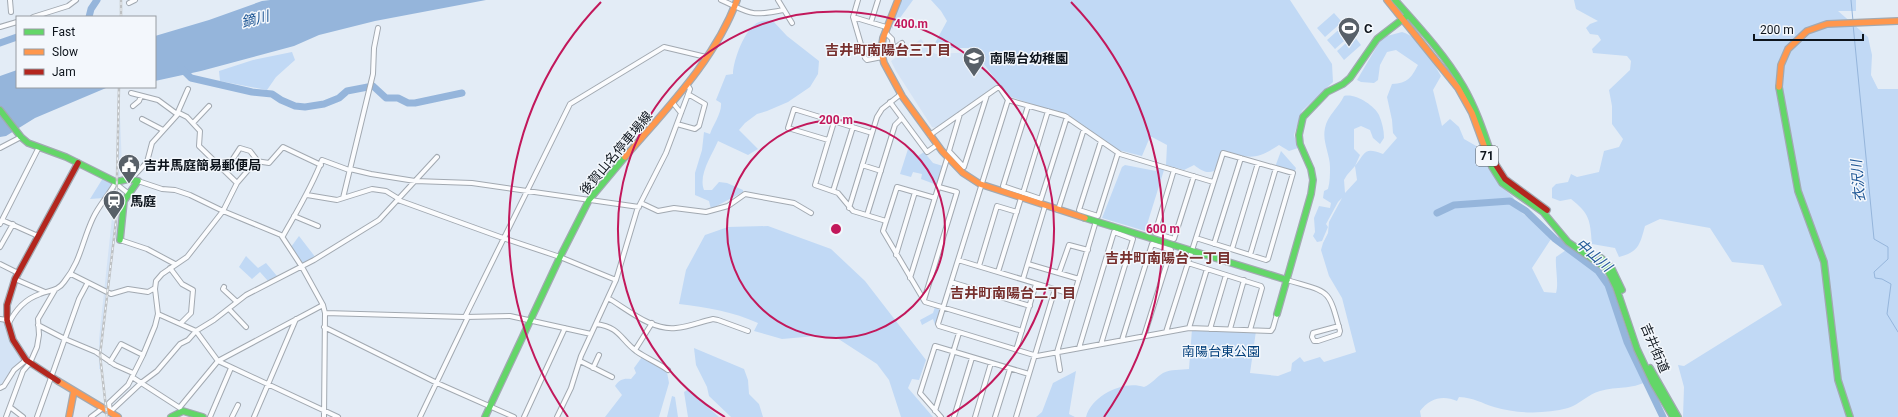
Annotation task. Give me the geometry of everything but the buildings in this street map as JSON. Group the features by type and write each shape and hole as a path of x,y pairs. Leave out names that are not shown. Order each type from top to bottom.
{"street":[{"path":"10,0 11,12"},
{"path":"36,16 68,6 76,0"},
{"path":"129,3 135,0"},
{"path":"721,0 736,3 745,11 758,14 783,10"},
{"path":"778,0 792,23"},
{"path":"858,0 853,17 864,58 867,60 882,57 902,43"},
{"path":"871,22 878,0"},
{"path":"898,0 881,44 882,57 887,72 947,159 964,174 980,184 1022,196 1041,199 1067,118"},
{"name":"71","path":"1387,0 1405,17 1462,85 1476,112 1495,166 1500,173 1551,214 1570,238 1606,262 1616,276 1618,286"},
{"name":"71","path":"1395,0 1405,17"},
{"name":"後賀山名停車場線","path":"485,417 560,257 589,200 673,103 728,24 736,3"},
{"path":"853,17 871,22 886,30 892,39 893,50"},
{"path":"1008,100 980,184 938,324 940,326 1035,356 1189,328 1271,331 1312,194 1313,180 1300,144 1299,135 1303,117 1327,92 1343,84 1350,78 1377,40 1405,17"},
{"path":"1850,417 1838,380 1824,262 1795,179 1780,84 1781,65 1788,49 1807,31 1815,27 1827,24 1898,21"},
{"path":"0,27 16,22"},
{"path":"343,198 370,87 378,28"},
{"path":"420,417 503,238 570,104 664,47 706,57"},
{"path":"557,417 571,388 591,334 616,280 640,205 666,153 688,94 690,87 687,84"},
{"path":"930,135 999,88 1008,100 1067,118 1118,153 1213,182"},
{"path":"8,323 13,314 23,303 61,286 71,274 78,263 92,218 118,184 131,178 144,166 152,143 177,114 188,89"},
{"path":"131,93 158,100 177,114 186,117 201,133 198,141 199,146 237,183"},
{"path":"677,124 695,128 699,126 705,104 688,94"},
{"path":"849,208 878,114 901,94"},
{"path":"960,114 949,151 964,166 987,95"},
{"path":"133,106 141,96"},
{"path":"890,102 926,152 937,145"},
{"path":"673,103 681,113"},
{"path":"193,123 209,106"},
{"path":"1028,106 1003,186 1045,206 1325,292 1333,304 1339,326 1340,331 1338,335 1318,341 1312,339 1313,333 1339,326"},
{"path":"828,140 788,128 794,109 872,133"},
{"path":"0,110 19,135 39,147 78,163 118,184 129,194"},
{"path":"998,272 1048,111"},
{"path":"867,215 895,125 902,118"},
{"path":"142,119 163,130"},
{"path":"834,122 815,185 838,193 849,208 886,221"},
{"path":"833,191 853,127"},
{"path":"1058,210 1084,129"},
{"path":"0,148 19,135"},
{"path":"1101,141 1079,210 1098,216 1118,153"},
{"path":"38,236 13,224 1,222 39,147"},
{"path":"225,171 240,148 250,151 257,160 269,163 283,147 320,165"},
{"path":"1166,332 1223,153 1276,168 1293,175 1268,258 1266,260 1196,238"},
{"path":"110,412 141,383 157,371 180,344 188,340 196,331 210,323 246,295 302,267 379,220 437,157"},
{"path":"1214,244 1241,158"},
{"path":"910,278 947,159"},
{"path":"110,412 109,404 128,385 143,354 158,314 154,288 158,278 175,264 187,257 223,211 237,183 257,160"},
{"path":"283,236 307,195 322,160 371,174 415,181 472,183 589,200 640,205 658,211 674,208 706,212 728,206 745,194 794,202 811,213"},
{"path":"78,163 16,276 7,305 8,323 13,340 28,362 118,417"},
{"path":"1232,249 1258,163"},
{"path":"862,165 881,171"},
{"path":"1250,255 1276,168"},
{"path":"1174,170 1155,233 1174,239 1194,176"},
{"path":"131,178 162,189 183,192 223,211 283,236 323,305 325,313 324,417"},
{"path":"138,181 123,205 120,240 147,249 175,264"},
{"path":"935,198 897,187 883,233 925,302 1022,331"},
{"path":"924,300 957,192 939,187"},
{"path":"307,195 332,200 372,189 386,191 399,200 560,257 616,280"},
{"path":"896,255 916,192"},
{"path":"978,266 997,206 1017,212"},
{"path":"1023,279 1045,206"},
{"path":"294,216 318,226"},
{"path":"1060,370 1057,352 1096,221"},
{"path":"0,247 13,224"},
{"path":"1079,348 1114,232 1133,239 1101,344"},
{"path":"1122,340 1152,244 1171,250 1144,336"},
{"path":"1060,272 1068,245 1088,250"},
{"path":"958,260 1074,295"},
{"path":"1188,263 1261,286 1262,288 1250,330"},
{"path":"0,264 16,276 46,292"},
{"path":"1028,264 1060,272 1079,279"},
{"path":"170,268 182,284 193,290 191,313 181,323"},
{"path":"1189,328 1207,269"},
{"path":"71,274 87,284 111,294 128,289 148,292 154,288"},
{"path":"1210,329 1226,275"},
{"path":"1230,329 1244,280"},
{"path":"951,282 1030,306"},
{"path":"37,417 79,299 87,284"},
{"path":"1016,350 1036,284"},
{"name":"吉井街道","path":"1618,286 1637,349 1653,383 1673,417"},
{"name":"吉井街道","path":"1618,286 1641,348 1678,417"},
{"path":"224,287 223,289 237,302"},
{"path":"1016,417 1055,289"},
{"path":"6,417 23,371 37,347 39,335 38,319 54,290"},
{"path":"608,298 652,323 671,328 712,319 748,331"},
{"path":"170,417 180,408 218,361 323,305"},
{"path":"229,309 246,327"},
{"path":"325,313 467,317 510,316 591,334"},
{"path":"158,314 196,331 218,361 338,417"},
{"path":"0,319 8,323"},
{"path":"254,417 296,319"},
{"path":"635,350 652,323"},
{"path":"596,324 607,326 617,332 635,350 668,370"},
{"path":"38,325 65,339 96,352 133,375 141,383 180,408 203,417"},
{"path":"324,327 437,383 490,405 514,417"},
{"path":"524,417 564,328"},
{"path":"936,412 959,333"},
{"path":"110,362 122,344 143,354"},
{"path":"941,417 921,395 922,386 935,346 1029,374"},
{"path":"594,368 599,355"},
{"path":"954,417 972,358"},
{"path":"580,361 612,377"},
{"path":"0,388 14,370 28,362"},
{"path":"975,417 991,363"},
{"path":"210,417 231,368"},
{"path":"996,417 1010,369"},
{"path":"69,417 74,391"},
{"path":"232,417 238,405"},
{"path":"10,407 23,417"},
{"path":"91,417 102,408"}],"shaded area":[{"path":"921,39 931,52 936,54 975,52 998,85 936,128 932,127 891,61"},
{"path":"118,116 120,116 122,167 120,169 118,208 122,208 119,239 115,239 102,339 102,369 99,369 99,339 117,171"},
{"path":"0,320 4,321 10,341 22,361 11,371 0,386"}],"green space":[{"path":"901,0 913,0 892,29 894,19"},
{"path":"931,0 1290,0 1332,64 1333,82 1302,111 1294,135 1298,148 1289,151 1279,145 1264,154 1252,157 1223,151 1214,171 1206,172 1194,165 1184,170 1166,165 1167,145 1152,137 1150,137 1142,156 1118,150 1068,116 1008,96 980,59 978,50 973,48 937,48 935,43 947,21 941,11"},
{"path":"1574,0 1856,0 1856,11 1838,11 1868,37 1872,55 1871,75 1878,89 1898,89 1898,417 1683,417 1684,387 1678,365 1684,366 1782,305 1763,265 1732,262 1710,228 1660,219 1645,226 1642,238 1635,250 1619,257 1615,248 1592,244 1591,229 1588,218 1577,204 1571,199 1560,201 1552,198 1552,188 1556,184 1568,182 1571,174 1577,177 1599,172 1604,151 1619,147 1623,139 1612,124 1612,106 1609,90 1630,70 1631,61 1627,56 1593,53 1592,49 1601,40 1598,35 1590,34 1586,28 1590,24 1598,21 1576,9"},
{"path":"1334,13 1342,22 1325,37 1317,28"},
{"path":"772,20 787,36 819,61 818,74 810,87 788,102 757,114 745,123 739,130 758,149 748,155 718,141 704,172 704,190 712,190 719,182 727,183 743,190 743,192 711,209 709,201 695,195 695,173 702,150 704,132 710,134 719,115 721,103 716,100 726,75 733,74 735,61 749,30 761,21"},
{"path":"1344,25 1352,34 1335,49 1327,40"},
{"name":"南陽台東公園","path":"1402,32 1409,35 1420,44 1430,56 1441,76 1433,90 1442,126 1450,119 1459,127 1464,139 1478,147 1486,165 1503,188 1513,197 1522,213 1540,227 1551,239 1532,268 1544,292 1556,293 1556,257 1569,248 1594,261 1613,284 1638,361 1648,381 1635,386 1596,392 1568,408 1541,412 1512,411 1459,397 1457,401 1442,398 1428,403 1420,411 1421,417 1086,417 1089,409 1095,402 1110,391 1127,386 1136,385 1144,387 1166,372 1189,369 1192,329 1256,331 1250,373 1278,376 1291,371 1292,363 1300,357 1304,362 1320,357 1324,362 1356,352 1342,298 1329,276 1321,250 1328,233 1329,222 1342,198 1338,202 1326,224 1328,227 1322,241 1317,242 1313,236 1315,232 1314,218 1319,206 1330,208 1331,203 1323,198 1324,191 1328,189 1330,181 1330,162 1324,133 1328,119 1344,96 1359,98 1373,107 1379,115 1383,129 1384,138 1380,144 1373,138 1370,130 1361,126 1354,129 1354,149 1360,155 1355,166 1366,152 1372,151 1383,154 1397,138 1393,133 1387,97 1392,84 1408,79 1418,65 1396,50 1387,52 1380,65 1378,80 1374,83 1361,82 1357,80 1380,41 1387,36","holes":["1355,166 1357,180 1345,193 1344,180"]},
{"name":"C","path":"1354,36 1361,45 1344,60 1337,51"},
{"path":"292,52 295,60 276,77 267,90 220,81 219,71 253,60"},
{"path":"908,149 914,151 918,156 924,152 933,163 943,166 937,185 921,179 922,174 913,172 911,177 900,174"},
{"path":"1281,151 1296,168 1294,173 1275,167"},
{"path":"1125,165 1156,171 1157,168 1164,170 1145,231 1102,218 1122,167"},
{"path":"103,178 113,184 104,198 90,199"},
{"path":"768,226 831,249 865,281 926,360 919,380 912,379 908,388 933,417 901,417 889,380 877,364 837,338 816,336 782,339 754,331 758,323 739,316 710,308 679,304 686,270 705,235 728,227"},
{"path":"299,236 316,258 302,266 291,247"},
{"path":"246,256 258,268 266,263 277,276 268,281 260,272 252,279 239,267"},
{"path":"935,307 940,310 935,325 933,319 922,325 920,320 933,313"},
{"path":"694,348 744,369 748,380 749,394 759,404 763,417 731,417 709,396 707,387 696,365"},
{"path":"642,357 667,372 669,383 659,417 605,417 622,395 615,386 622,380 631,379 636,373 634,368"},
{"path":"1076,371 1069,414 1075,417 1036,417 1042,412 1053,383"},
{"path":"687,390 719,417 688,417 684,392"},
{"path":"672,396 675,397 678,417 667,417"}],"water":[{"name":"鏑川","path":"486,0 375,21 319,35 294,46 201,71 156,81 156,36 209,20 262,1"},
{"path":"16,70 16,88 106,88 35,118 6,136 0,137 0,76"}],"waterway":[{"path":"89,16 91,9 97,0"},
{"name":"衣沢川","path":"1851,0 1853,21"},
{"name":"衣沢川","path":"1853,24 1874,239 1888,247 1888,259 1874,272 1875,278 1882,279 1891,284 1887,314 1898,332"},
{"path":"0,43 16,37"},
{"path":"181,68 191,78 252,92 272,94 295,106 305,107 324,104 339,98 347,91 373,86 386,98 398,98 408,103 415,103 462,93"},
{"name":"中山川","path":"1437,213 1454,205 1510,201 1526,211 1555,239 1598,271 1608,285 1627,342 1663,417"}],"railway":[{"path":"121,0 121,16"},
{"path":"107,417 100,355 116,221 119,88"}],"traffic: fast":[{"path":"1395,0 1440,52 1463,86 1477,114 1494,162"},
{"path":"1277,314 1311,194 1313,180 1311,169 1300,144 1299,135 1303,117 1327,92 1343,84 1350,78 1377,39 1408,15"},
{"path":"1779,87 1798,191 1824,262 1838,380 1850,417"},
{"path":"0,110 21,137 28,143 66,157 116,182 129,179 138,181 124,201 120,240"},
{"path":"1486,151 1492,167 1502,183 1543,212 1568,242 1607,269 1616,287 1637,349 1653,383 1673,417"},
{"path":"485,417 560,257 589,200 625,157"},
{"path":"1085,218 1287,280"},
{"path":"1601,258 1611,267 1622,290"},
{"path":"1650,368 1678,417"},
{"path":"171,417 183,411 203,417"}],"traffic: slow":[{"path":"625,157 673,102 703,63 728,22 737,0"},
{"path":"898,0 883,38 881,51 884,63 902,96 942,151 963,173 980,184 1085,218"},
{"path":"1387,0 1458,88 1472,113 1486,151"},
{"path":"1779,87 1781,65 1788,49 1807,31 1827,24 1898,21"},
{"path":"58,381 118,417"},
{"path":"69,417 74,391"}],"traffic: jam":[{"path":"1494,162 1505,179 1547,210"},
{"path":"58,381 26,360 13,340 7,320 7,305 15,279 78,163"}],"place":[{"name":"C","path":"1349,48"},
{"name":"南陽台幼稚園","path":"974,78"},
{"name":"吉井馬庭簡易郵便局","path":"129,184"},
{"name":"馬庭","path":"114,220"}],"district":[{"name":"吉井町南陽台三丁目","path":"888,50"},
{"name":"吉井町南陽台一丁目","path":"1168,258"},
{"name":"吉井町南陽台二丁目","path":"1013,293"}]}
